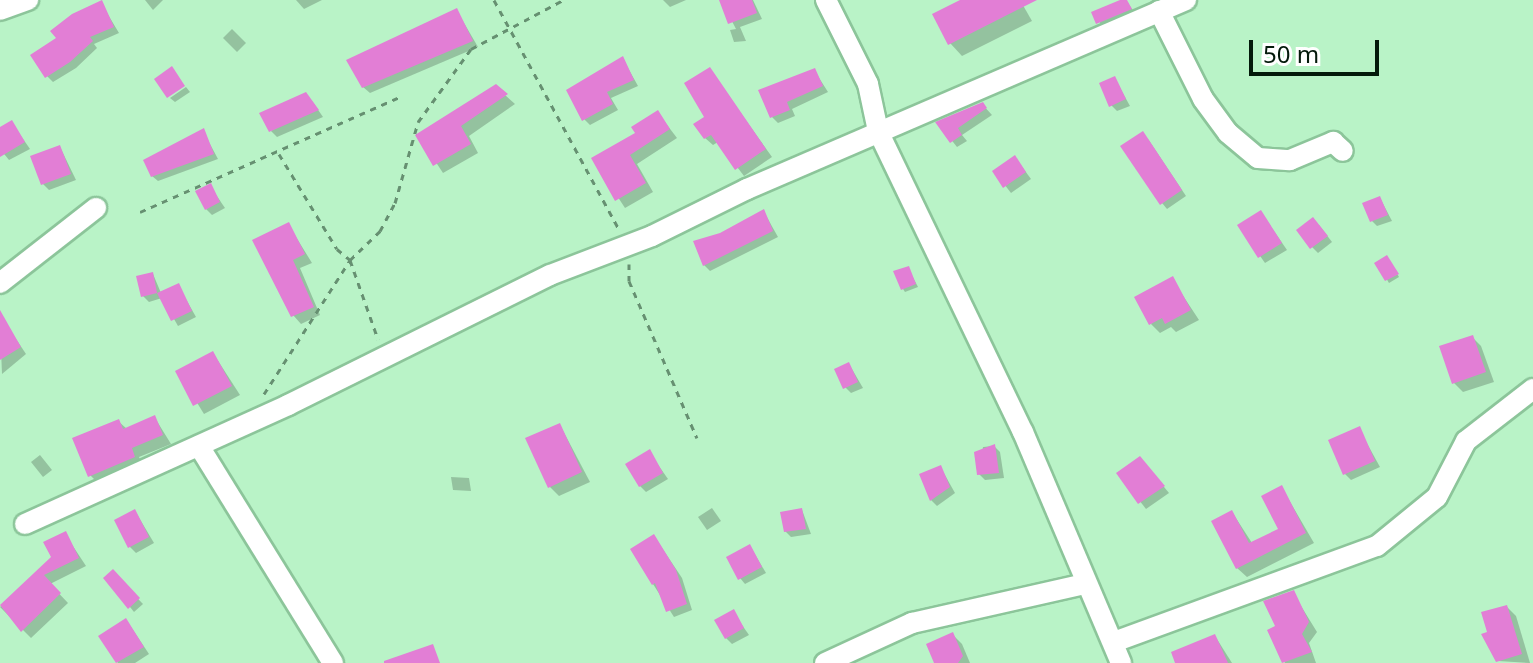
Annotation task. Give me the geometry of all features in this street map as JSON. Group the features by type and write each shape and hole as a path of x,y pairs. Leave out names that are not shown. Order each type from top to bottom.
{"street":[{"path":"0,10 28,0"},
{"path":"826,0 868,84 878,131 1023,432 1121,663"},
{"path":"25,524 199,446 550,275 628,246 878,131 1186,0"},
{"path":"1159,11 1203,99 1228,133 1258,158 1290,160 1333,142 1343,151"},
{"path":"0,283 96,208"},
{"path":"1114,642 1377,546 1437,497 1466,441 1533,389"},
{"path":"199,446 333,663"},
{"path":"825,663 912,623 1085,584"}],"path":[{"path":"494,0 628,246 629,281 697,438"},
{"path":"259,401 350,260 380,231 395,203 418,122 471,49 563,0"},
{"path":"140,212 279,154 399,97"},
{"path":"279,154 337,249 350,260 384,354"}],"building":[{"path":"102,0 114,27 90,37 93,41 70,62 45,78 30,55 56,38 50,31 72,14"},
{"path":"719,0 752,0 757,13 728,24"},
{"path":"960,0 1037,0 948,45 932,14"},
{"path":"1127,0 1132,9 1096,24 1091,12"},
{"path":"457,8 473,41 362,88 346,60"},
{"path":"623,56 634,80 607,92 613,104 582,121 566,90"},
{"path":"172,66 185,86 167,98 154,79"},
{"path":"710,67 766,149 735,170 711,135 704,139 693,124 704,117 684,83"},
{"path":"815,68 823,86 787,102 790,110 770,118 758,90"},
{"path":"1115,76 1126,99 1109,107 1099,83"},
{"path":"496,84 508,94 461,126 471,144 433,166 415,135"},
{"path":"306,92 319,110 269,132 259,113"},
{"path":"983,102 987,108 958,128 962,135 950,143 935,122"},
{"path":"658,110 670,129 630,155 646,183 615,201 591,158 635,133 631,127"},
{"path":"12,120 25,142 0,157 0,127"},
{"path":"204,128 214,154 151,177 143,160"},
{"path":"1143,131 1182,190 1160,205 1120,146"},
{"path":"60,145 71,174 41,185 30,156"},
{"path":"1015,155 1026,172 1003,188 992,171"},
{"path":"211,183 220,202 205,210 195,191"},
{"path":"1380,196 1388,215 1370,222 1362,203"},
{"path":"764,209 773,231 703,266 693,241 720,233"},
{"path":"1261,210 1282,243 1258,258 1237,225"},
{"path":"1313,217 1328,236 1310,249 1296,230"},
{"path":"289,222 305,254 293,260 314,307 291,317 252,240"},
{"path":"1387,255 1399,274 1385,281 1374,263"},
{"path":"909,266 916,284 901,290 893,271"},
{"path":"153,272 157,293 141,297 136,276"},
{"path":"1173,276 1191,310 1165,324 1162,318 1149,325 1134,297"},
{"path":"179,283 192,311 171,321 157,293"},
{"path":"0,310 21,347 0,360"},
{"path":"1473,335 1486,372 1452,384 1439,346"},
{"path":"213,351 232,386 193,406 175,371"},
{"path":"849,362 858,382 843,389 834,369"},
{"path":"155,415 163,435 132,448 135,457 88,477 72,438 119,419 123,429"},
{"path":"560,423 582,472 548,488 525,438"},
{"path":"1360,426 1375,461 1343,475 1328,440"},
{"path":"995,444 999,473 977,475 974,452"},
{"path":"650,449 663,473 639,487 625,464"},
{"path":"1140,456 1165,486 1138,504 1116,473"},
{"path":"941,465 950,487 930,501 919,474"},
{"path":"1282,485 1306,533 1236,569 1211,521 1232,510 1249,543 1278,529 1261,496"},
{"path":"802,508 806,529 784,532 780,512"},
{"path":"135,509 149,537 128,548 114,520"},
{"path":"66,531 79,558 44,575 61,593 21,632 0,605 51,557 43,542"},
{"path":"654,534 676,570 687,604 666,612 655,583 652,585 630,549"},
{"path":"750,544 762,567 738,580 726,557"},
{"path":"113,569 140,598 128,609 103,578"},
{"path":"1294,590 1309,622 1302,634 1312,652 1282,663 1267,630 1275,626 1263,601"},
{"path":"1507,605 1522,654 1496,662 1481,634 1487,632 1481,612"},
{"path":"734,609 744,628 725,639 714,620"},
{"path":"126,618 144,647 116,663 98,636"},
{"path":"953,632 963,656 958,663 934,663 926,644"},
{"path":"1215,634 1228,663 1175,663 1171,652"},
{"path":"433,644 440,663 384,663 384,661"}]}
